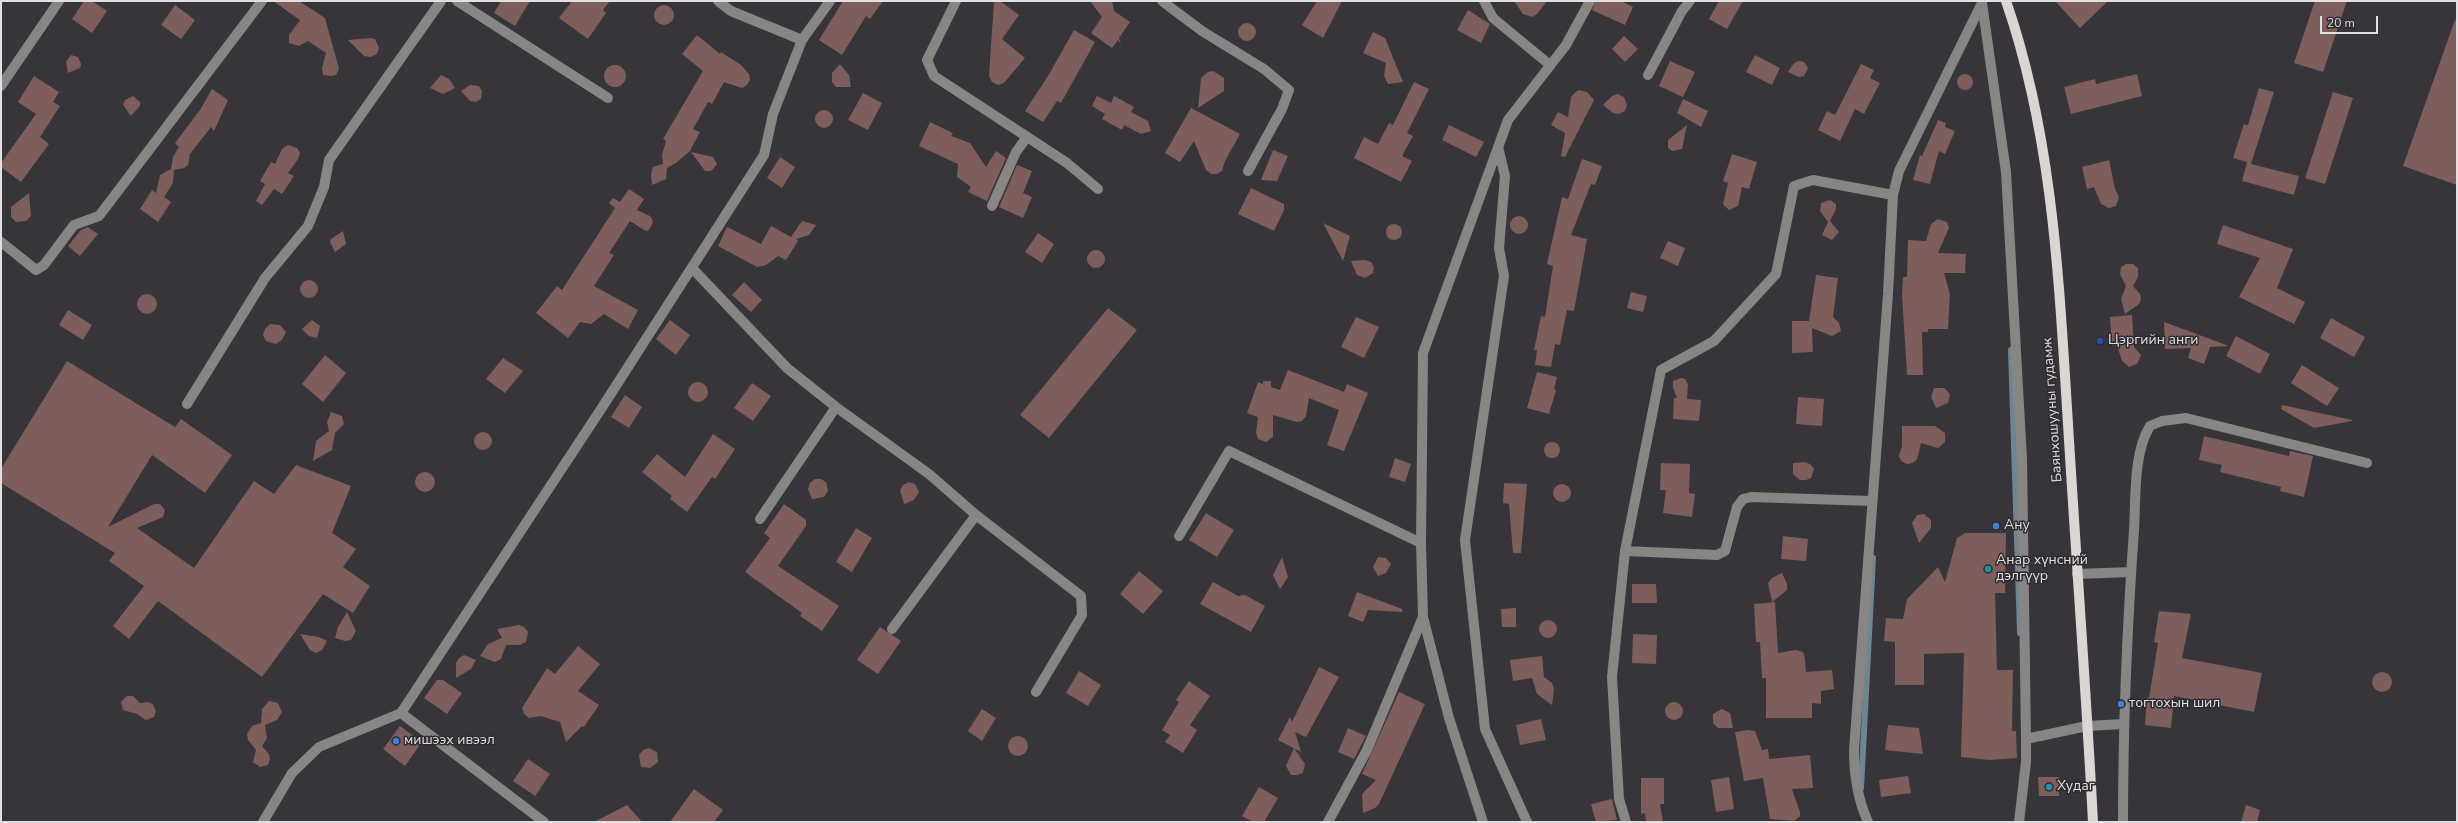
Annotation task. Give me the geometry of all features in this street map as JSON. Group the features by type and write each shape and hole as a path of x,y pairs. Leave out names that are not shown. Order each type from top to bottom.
{"main road":[{"name":"Баянхошууны гудамж","path":"2006,1 2020,42 2040,132 2058,268 2093,822"}],"street":[{"path":"1,86 59,1"},
{"path":"1,242 36,270 44,265 74,225 100,216 262,1"},
{"path":"186,404 265,278 308,226 324,187 329,160 441,1"},
{"path":"457,1 608,98"},
{"path":"718,1 731,11 802,40"},
{"path":"263,822 292,773 319,747 401,713 764,156 773,114 802,40 830,1"},
{"path":"956,1 927,60 934,76 1067,163 1098,189"},
{"path":"1162,1 1202,31 1264,69 1289,90 1282,109 1248,171"},
{"path":"1484,1 1493,18 1550,65"},
{"path":"1483,822 1449,718 1423,617 1421,543 1423,353 1508,120 1566,45 1590,1"},
{"path":"1648,75 1682,11 1690,1"},
{"path":"1868,822 1860,804 1854,772 1871,501 1888,294 1893,195 1898,171 1982,3"},
{"path":"1982,3 2006,172 2022,459 2026,762 2019,822"},
{"path":"992,206 1016,152 1027,137"},
{"path":"1498,147 1505,176 1499,248 1504,276 1465,540 1485,729 1527,822"},
{"path":"1626,822 1619,799 1612,677 1625,551 1661,370 1714,341 1776,274 1794,186 1813,180 1893,195"},
{"path":"692,268 787,368 836,407 929,474 976,515 1081,596 1082,615 1036,692"},
{"path":"760,518 836,407"},
{"path":"2123,822 2123,724 2131,572 2140,450 2150,426 2162,421 2186,418 2368,463"},
{"path":"1179,536 1229,452 1421,543"},
{"path":"1625,551 1716,555 1725,551 1737,507 1743,499 1751,497 1871,501"},
{"path":"892,629 976,515"},
{"path":"2077,574 2131,572"},
{"path":"1328,822 1367,750 1423,617"},
{"path":"401,713 544,822"},
{"path":"2026,739 2087,726 2123,724"}],"building":[{"path":"84,1 92,1 107,11 92,33 72,19"},
{"path":"273,1 299,1 325,18 339,69 336,75 323,75 322,68 326,53 308,41 299,46 289,43 289,35 300,20"},
{"path":"501,1 530,1 515,26 494,13"},
{"path":"572,1 610,1 603,10 606,13 588,39 559,18"},
{"path":"843,1 883,1 870,19 866,16 842,55 819,40"},
{"path":"994,1 1000,1 1019,15 1002,39 1025,58 1004,83 998,85 992,82 989,76"},
{"path":"1090,1 1112,1 1114,11 1130,22 1119,38 1121,44 1118,40 1112,48 1091,33 1102,17"},
{"path":"1317,1 1342,1 1323,38 1302,25"},
{"path":"1514,1 1547,1 1537,14 1532,17 1523,14"},
{"path":"1596,1 1621,1 1633,7 1625,25 1592,10"},
{"path":"1719,1 1743,1 1727,29 1709,19"},
{"path":"2055,1 2108,1 2080,28"},
{"path":"2315,1 2347,1 2323,72 2294,63"},
{"path":"175,5 195,20 181,39 161,25"},
{"path":"660,5 668,5 674,11 674,19 668,25 660,25 654,19 654,11"},
{"path":"1468,10 1490,24 1481,43 1457,30"},
{"path":"2455,20 2457,21 2457,185 2403,166"},
{"path":"1247,23 1253,26 1256,32 1253,38 1247,41 1241,38 1238,32 1241,26"},
{"path":"1074,30 1095,42 1061,103 1057,101 1043,122 1025,111 1048,76"},
{"path":"1373,32 1385,38 1403,82 1388,84 1384,76 1386,63 1363,53"},
{"path":"697,35 720,54 721,52 741,65 749,74 750,80 747,85 742,88 724,82 712,104 708,102 693,129 700,132 690,151 676,163 667,168 666,179 652,185 651,174 653,167 663,164 662,155 666,141 663,139 703,71 682,54"},
{"path":"1624,36 1638,49 1625,62 1612,49"},
{"path":"375,39 379,48 377,54 371,57 364,56 348,40"},
{"path":"71,55 78,57 81,64 80,68 68,73 66,62"},
{"path":"1755,55 1780,68 1772,85 1746,72"},
{"path":"1670,61 1695,72 1683,97 1659,86"},
{"path":"1799,61 1804,62 1808,68 1804,76 1799,77 1788,72 1794,63"},
{"path":"840,64 849,75 851,87 836,87 832,82 832,73"},
{"path":"1861,64 1874,70 1870,78 1880,83 1864,114 1855,109 1840,141 1818,130 1827,111 1835,115"},
{"path":"615,65 623,68 626,76 623,84 615,87 607,84 604,76 607,68"},
{"path":"1213,71 1224,78 1224,91 1198,108 1201,78 1208,72"},
{"path":"1965,74 1971,76 1973,82 1971,88 1965,90 1959,88 1957,82 1959,76"},
{"path":"2137,74 2142,96 2071,114 2064,87 2095,79 2096,84"},
{"path":"441,75 449,79 455,88 443,94 430,88"},
{"path":"34,76 59,92 53,102 60,106 40,137 49,144 21,182 1,167 1,163 36,114 18,102"},
{"path":"1414,82 1429,89 1407,133 1413,136 1402,156 1412,161 1401,182 1354,158 1364,137 1378,144 1389,123 1393,125"},
{"path":"470,85 479,86 482,91 481,99 476,102 470,101 461,91"},
{"path":"2259,88 2274,92 2251,164 2299,176 2294,195 2242,181 2247,162 2233,158 2244,124 2248,125"},
{"path":"212,89 228,100 214,131 211,127 190,154 188,165 184,168 174,170 173,183 164,197 171,202 158,222 140,209 152,190 156,193 160,175 171,169 173,157 179,147 175,143 200,110"},
{"path":"1578,90 1587,92 1594,100 1565,157 1561,156 1565,133 1551,125 1558,112 1568,117 1571,97"},
{"path":"2333,92 2353,98 2325,184 2305,178"},
{"path":"863,93 882,103 868,130 848,120"},
{"path":"1618,94 1624,97 1627,105 1625,111 1619,114 1613,113 1603,105 1612,96"},
{"path":"133,96 140,102 140,106 131,116 123,105 125,100"},
{"path":"1097,96 1111,103 1114,96 1134,107 1131,112 1148,121 1151,131 1141,134 1124,125 1122,130 1102,119 1105,114 1092,106"},
{"path":"1683,99 1708,111 1701,127 1677,113"},
{"path":"1191,108 1240,134 1225,161 1222,171 1217,174 1211,174 1206,170 1194,141 1180,162 1165,153"},
{"path":"824,110 830,113 833,119 830,125 824,128 818,125 815,119 818,113"},
{"path":"1938,120 1946,123 1945,127 1955,131 1945,154 1939,151 1930,184 1913,180 1920,155 1922,156"},
{"path":"930,122 953,133 951,136 970,143 986,167 996,151 1006,158 987,201 968,192 971,187 957,177 958,164 919,146"},
{"path":"1449,125 1484,142 1476,157 1442,140"},
{"path":"1687,125 1682,149 1672,151 1668,148 1668,140"},
{"path":"288,145 297,148 300,153 298,159 288,173 294,176 282,194 274,189 262,205 256,201 265,184 260,181 271,162 275,164 282,149"},
{"path":"1273,150 1288,156 1277,181 1261,180"},
{"path":"691,152 713,157 717,164 711,171 705,171"},
{"path":"1732,154 1757,162 1749,189 1742,187 1738,206 1729,210 1723,204 1728,183 1723,181"},
{"path":"780,157 795,167 782,188 767,178"},
{"path":"1582,159 1602,166 1595,185 1591,184 1571,235 1587,239 1574,311 1567,310 1560,345 1555,344 1551,367 1535,365 1537,350 1534,350 1541,316 1545,317 1553,266 1547,264 1562,197 1568,199"},
{"path":"2109,160 2115,189 2119,197 2116,206 2109,208 2101,204 2094,187 2087,189 2082,167"},
{"path":"1017,165 1032,171 1023,193 1032,197 1023,218 999,207"},
{"path":"1251,188 1284,204 1284,210 1274,231 1238,214"},
{"path":"629,189 644,199 637,210 650,216 653,221 652,225 648,231 630,221 609,253 614,255 594,286 638,310 628,329 604,314 591,324 580,322 568,338 536,313 557,286 562,290 615,208 609,203 613,198 620,202"},
{"path":"29,193 31,216 26,221 16,222 11,217 11,207"},
{"path":"1830,200 1836,204 1836,209 1830,221 1839,232 1832,240 1822,235 1828,222 1820,211 1821,203"},
{"path":"1519,216 1525,219 1528,225 1525,231 1519,234 1513,231 1510,225 1513,219"},
{"path":"1938,219 1947,222 1949,228 1938,253 1966,254 1965,273 1944,273 1950,294 1948,329 1928,329 1928,332 1922,332 1923,375 1907,375 1902,295 1903,277 1907,277 1908,240 1926,241 1931,224"},
{"path":"802,221 816,225 809,235 796,239 798,241 786,260 778,256 766,265 757,267 718,246 727,227 761,244 771,226 791,237"},
{"path":"1323,223 1350,236 1343,261"},
{"path":"1394,224 1400,226 1402,232 1400,238 1394,240 1388,238 1386,232 1388,226"},
{"path":"2223,225 2293,249 2277,288 2305,302 2294,324 2239,297 2260,258 2217,244"},
{"path":"88,227 98,234 80,256 68,246 81,230"},
{"path":"343,231 346,244 335,252 330,242 331,239"},
{"path":"1038,233 1054,244 1042,263 1025,252"},
{"path":"1668,241 1685,248 1678,266 1660,258"},
{"path":"1096,250 1102,253 1105,259 1102,265 1096,268 1090,265 1087,259 1090,253"},
{"path":"1365,260 1371,262 1374,267 1373,273 1365,278 1357,275 1351,261"},
{"path":"2126,264 2133,264 2138,268 2138,277 2133,286 2140,294 2141,300 2139,304 2125,314 2121,299 2126,286 2120,274 2121,267"},
{"path":"1816,275 1838,278 1833,317 1839,323 1841,331 1832,336 1812,328 1813,352 1792,353 1792,321 1809,321"},
{"path":"309,280 315,283 318,289 315,295 309,298 303,295 300,289 303,283"},
{"path":"744,282 762,300 751,312 732,295"},
{"path":"1631,292 1647,296 1643,312 1627,308"},
{"path":"147,294 154,297 157,304 154,311 147,314 140,311 137,304 140,297"},
{"path":"1108,308 1137,330 1049,438 1020,415"},
{"path":"68,310 92,325 83,340 59,325"},
{"path":"2132,315 2134,347 2141,355 2137,364 2129,367 2122,361 2117,345 2112,346 2110,317"},
{"path":"1356,317 1379,327 1364,358 1341,347"},
{"path":"2331,318 2365,337 2354,357 2320,338"},
{"path":"312,320 320,326 317,338 309,336 302,329"},
{"path":"670,320 690,335 676,355 656,339"},
{"path":"2164,322 2229,346 2210,347 2204,364 2188,358 2191,348 2165,349"},
{"path":"270,324 280,325 286,332 282,340 276,344 266,341 263,335 265,329"},
{"path":"2236,336 2270,354 2260,374 2226,356"},
{"path":"325,355 346,373 323,402 302,384"},
{"path":"503,358 523,371 505,393 486,379"},
{"path":"67,361 175,427 181,419 232,455 205,493 152,455 108,527 154,504 160,504 165,510 163,517 137,528 194,568 254,481 274,494 296,465 351,486 332,533 356,549 343,567 370,586 353,613 323,594 262,677 158,601 129,639 113,626 144,586 109,561 115,553 1,483 1,469"},
{"path":"2302,365 2339,388 2327,406 2291,383"},
{"path":"1288,370 1344,392 1347,384 1368,393 1344,451 1327,445 1339,410 1309,398 1306,416 1302,421 1297,422 1273,415 1273,437 1266,442 1258,439 1256,433 1258,417 1247,413 1258,382 1263,384 1263,381 1271,381 1271,387 1280,390"},
{"path":"1537,372 1557,377 1554,389 1556,390 1549,414 1527,408"},
{"path":"1681,378 1685,379 1688,384 1687,399 1701,400 1699,421 1673,419 1674,398 1677,398 1673,387 1673,381"},
{"path":"698,382 705,385 708,392 705,399 698,402 691,399 688,392 691,385"},
{"path":"752,383 771,396 753,421 734,408"},
{"path":"1934,388 1944,388 1950,394 1948,403 1936,408 1931,397"},
{"path":"625,395 642,407 629,428 611,417"},
{"path":"1798,397 1824,399 1822,426 1796,424"},
{"path":"2282,405 2352,421 2314,428 2281,409"},
{"path":"331,412 342,416 344,424 335,433 332,450 313,461 316,441 329,431 327,422"},
{"path":"1902,426 1935,426 1945,433 1945,442 1938,448 1921,443 1917,459 1913,463 1907,464 1901,461 1899,456 1902,446"},
{"path":"483,432 489,435 492,441 489,447 483,450 477,447 474,441 477,435"},
{"path":"713,434 735,449 715,479 712,477 687,512 670,499 672,496 642,472 657,454 685,477"},
{"path":"2204,436 2289,456 2290,451 2313,456 2304,497 2280,491 2281,487 2220,472 2222,465 2199,460"},
{"path":"1552,442 1559,447 1560,450 1555,457 1552,458 1545,453 1544,450 1549,443"},
{"path":"1395,458 1411,464 1405,482 1389,477"},
{"path":"1804,462 1810,464 1814,469 1811,478 1800,480 1793,474 1793,463"},
{"path":"1661,463 1690,464 1689,493 1695,494 1692,517 1663,513 1666,490 1660,490"},
{"path":"425,472 432,475 435,482 432,489 425,492 418,489 415,482 418,475"},
{"path":"815,479 821,479 826,482 828,491 824,497 812,499 808,489 810,483"},
{"path":"909,482 915,484 919,492 914,500 904,504 900,490 903,485"},
{"path":"1504,483 1527,484 1521,553 1513,553 1509,504 1503,503"},
{"path":"1562,484 1568,487 1571,493 1568,499 1562,502 1556,499 1553,493 1556,487"},
{"path":"784,504 806,520 806,526 778,566 839,606 822,631 800,616 802,613 745,572 770,538 764,533"},
{"path":"1206,513 1234,530 1217,557 1189,540"},
{"path":"1924,514 1931,520 1931,528 1919,543 1912,523 1917,515"},
{"path":"856,528 872,538 852,572 836,562"},
{"path":"1965,533 2006,533 2005,593 1995,593 1997,670 2013,670 2012,731 2016,731 2017,758 1989,760 1961,757 1964,653 1924,654 1924,685 1895,685 1895,642 1884,641 1886,618 1903,619 1907,599 1938,567 1945,582 1957,538"},
{"path":"1783,536 1808,539 1806,561 1781,559"},
{"path":"1282,557 1288,577 1280,589 1273,575"},
{"path":"1378,557 1386,558 1391,564 1386,573 1378,576 1373,567"},
{"path":"1139,571 1163,591 1143,614 1120,594"},
{"path":"1782,573 1787,584 1787,590 1772,602 1768,583 1772,578"},
{"path":"1213,582 1238,596 1245,595 1265,606 1251,632 1200,604"},
{"path":"1632,584 1656,584 1657,603 1632,603"},
{"path":"1357,592 1402,609 1402,612 1368,610 1363,622 1348,616"},
{"path":"1775,602 1778,653 1796,650 1803,652 1806,672 1832,670 1834,689 1821,691 1821,704 1812,703 1812,718 1766,718 1766,678 1762,678 1760,642 1756,642 1754,604"},
{"path":"1516,608 1516,627 1502,627 1501,609"},
{"path":"2159,611 2191,614 2182,658 2262,673 2254,712 2174,696 2171,728 2145,725 2147,697 2149,698 2158,643 2154,642"},
{"path":"347,612 356,631 351,640 345,641 335,638 338,627"},
{"path":"1548,620 1552,621 1556,625 1556,633 1552,637 1548,638 1544,637 1540,633 1539,629 1540,625 1544,621"},
{"path":"519,625 524,627 528,632 526,642 520,645 506,645 501,659 495,662 480,656 488,644 502,638 497,629"},
{"path":"880,627 901,641 878,674 857,660"},
{"path":"300,634 319,637 327,641 322,650 316,653 310,650"},
{"path":"1633,634 1657,635 1656,664 1632,663"},
{"path":"578,646 600,664 578,691 599,705 584,727 582,726 566,742 560,722 541,716 529,718 524,714 522,708 547,668 555,674"},
{"path":"464,655 476,660 471,669 456,678 456,663 459,658"},
{"path":"1542,656 1544,677 1552,683 1554,689 1552,705 1537,694 1532,678 1513,681 1510,660"},
{"path":"1319,667 1339,677 1306,737 1295,732 1301,752 1278,740 1290,717 1292,722"},
{"path":"1079,671 1101,685 1088,706 1066,693"},
{"path":"2382,672 2389,675 2392,682 2389,689 2382,692 2375,689 2372,682 2375,675"},
{"path":"437,680 443,680 462,693 447,714 424,698"},
{"path":"1189,681 1210,696 1190,725 1197,730 1183,753 1165,742 1170,735 1162,730 1179,702 1176,700"},
{"path":"1399,692 1425,704 1379,804 1375,808 1363,813 1362,794 1376,780 1362,774"},
{"path":"127,696 133,696 140,703 148,702 153,704 156,712 154,717 146,720 137,714 123,710 121,702"},
{"path":"269,701 278,703 282,712 277,720 265,725 267,738 262,746 269,754 270,759 268,765 260,767 253,762 256,750 248,740 247,734 252,726 261,723 262,709"},
{"path":"1674,702 1680,705 1683,711 1680,717 1674,720 1668,717 1665,711 1668,705"},
{"path":"982,709 996,718 982,741 968,731"},
{"path":"1722,709 1730,713 1733,728 1718,728 1713,723 1713,714"},
{"path":"1541,719 1546,740 1520,745 1516,725"},
{"path":"1888,725 1919,728 1923,754 1885,750"},
{"path":"400,726 422,742 405,766 383,749"},
{"path":"1348,728 1366,736 1354,759 1338,752"},
{"path":"1748,730 1755,731 1762,750 1768,749 1769,759 1810,755 1813,788 1792,789 1800,812 1800,816 1794,821 1770,819 1763,778 1744,781 1735,732"},
{"path":"1018,736 1025,739 1028,746 1025,753 1018,756 1011,753 1008,746 1011,739"},
{"path":"649,748 657,752 658,762 650,768 641,767 639,755 643,750"},
{"path":"1294,748 1305,764 1303,773 1291,775 1286,766"},
{"path":"528,759 550,774 535,796 513,781"},
{"path":"1908,776 1911,793 1881,797 1879,780"},
{"path":"1729,777 1734,809 1716,812 1711,780"},
{"name":"Худаг","path":"2038,777 2059,777 2059,796 2039,796"},
{"path":"1641,778 1664,778 1664,804 1660,804 1663,822 1646,822 1645,813 1641,814"},
{"path":"1259,787 1278,798 1264,822 1253,822 1242,816"},
{"path":"694,789 723,810 714,822 670,822"},
{"path":"1612,799 1617,820 1596,822 1591,804"},
{"path":"627,805 642,822 594,822"},
{"path":"2246,805 2260,810 2257,822 2241,822"}],"waterway":[{"path":"2011,350 2020,633"},
{"path":"1861,788 1873,558"}],"place":[{"name":"Цэргийн анги","path":"2100,341"},
{"name":"Ану","path":"1996,526"},
{"name":"Анар хүнсний дэлгүүр","path":"1988,569"},
{"name":"тогтохын шил","path":"2121,704"},
{"name":"мишээх ивээл","path":"396,741"},
{"name":"Худаг","path":"2049,787"}]}
